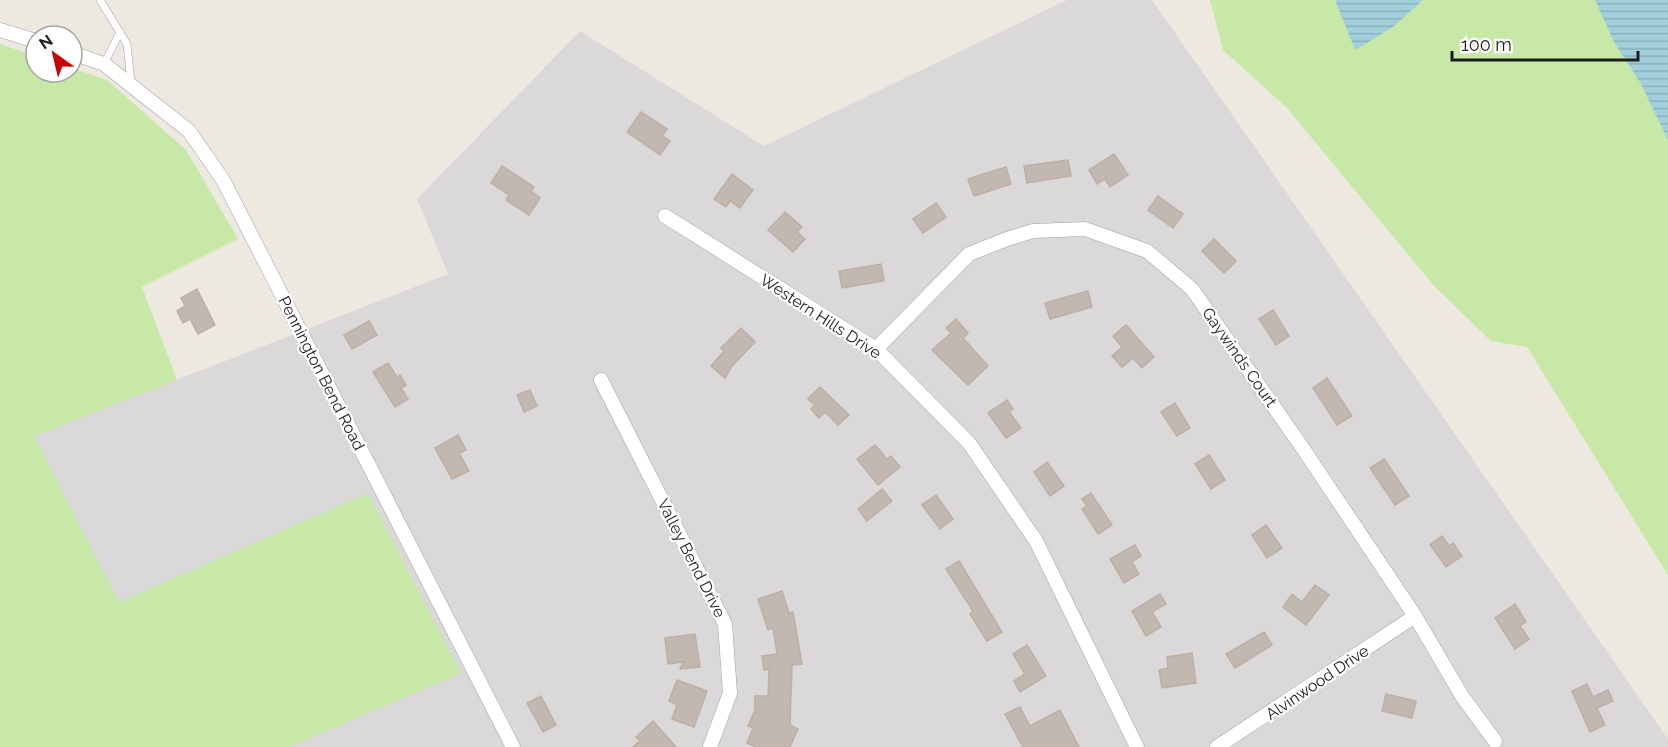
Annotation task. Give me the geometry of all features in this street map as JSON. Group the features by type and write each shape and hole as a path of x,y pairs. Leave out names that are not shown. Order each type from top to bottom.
{"street":[{"path":"0,30 24,37"},
{"name":"Pennington Bend Road","path":"84,57 104,63 189,131 224,180 513,747"},
{"name":"Western Hills Drive","path":"665,216 876,349 969,443 1036,541 1137,747"},
{"name":"Gaywinds Court","path":"876,349 969,254 1007,239 1033,231 1085,229 1147,251 1192,289 1415,616 1462,696 1495,741"},
{"name":"Valley Bend Drive","path":"601,380 725,624 730,693 710,747"},
{"name":"Alvinwood Drive","path":"1217,747 1415,616"}],"lane":[{"path":"100,0 127,44 131,86"},
{"path":"104,63 120,32"}],"shaded area":[{"path":"1067,0 1152,0 1668,739 1668,747 289,747 460,673 368,494 119,603 33,436 448,274 417,199 580,31 764,146"}],"green space":[{"path":"1210,0 1668,0 1668,575 1527,347 1491,341 1434,286 1287,108 1223,50"},
{"path":"0,44 24,52 24,84 84,84 84,72 107,80 186,150 238,239 142,287 177,380 34,436 119,602 368,493 461,673 289,747 0,747"}],"water":[{"path":"1335,0 1423,0 1393,27 1357,49 1354,47"},
{"path":"1595,0 1668,0 1668,140 1641,84 1614,42"}],"building":[{"path":"641,112 667,129 662,136 670,141 660,155 627,132"},
{"path":"1114,154 1128,175 1110,187 1105,179 1097,184 1089,170"},
{"path":"1068,160 1071,176 1027,183 1024,166"},
{"path":"502,166 534,187 531,191 540,198 529,215 506,200 509,195 491,183"},
{"path":"1006,167 1011,184 974,196 968,179"},
{"path":"732,174 753,190 740,208 730,201 726,207 714,199"},
{"path":"1158,196 1183,214 1173,228 1148,210"},
{"path":"936,203 946,217 923,233 913,219"},
{"path":"785,212 802,227 797,232 805,239 793,252 768,230"},
{"path":"1214,239 1236,261 1224,273 1202,251"},
{"path":"881,264 884,281 842,288 839,271"},
{"path":"197,289 215,325 198,334 190,319 183,323 177,311 185,306 181,298"},
{"path":"1088,291 1092,307 1050,319 1045,303"},
{"path":"1273,310 1289,336 1276,345 1259,319"},
{"path":"956,319 968,333 963,338 988,366 968,385 932,350 951,333 946,328"},
{"path":"369,321 377,335 352,349 344,335"},
{"path":"1126,325 1154,357 1142,368 1133,358 1122,367 1112,356 1122,347 1113,336"},
{"path":"741,328 755,342 732,366 725,378 711,366 724,351 721,348"},
{"path":"388,363 397,377 400,375 406,385 401,388 408,399 395,407 373,372"},
{"path":"1327,378 1352,416 1337,425 1313,388"},
{"path":"820,387 849,415 838,425 825,412 819,418 811,409 815,405 808,399"},
{"path":"530,390 537,406 524,412 517,395"},
{"path":"1007,400 1013,409 1009,412 1021,428 1006,438 988,413"},
{"path":"1175,403 1190,428 1177,436 1161,412"},
{"path":"458,435 466,450 459,453 469,471 452,479 435,448"},
{"path":"875,445 887,459 891,456 900,467 878,485 857,459"},
{"path":"1209,455 1225,480 1211,489 1195,464"},
{"path":"1384,459 1409,496 1395,505 1370,468"},
{"path":"1047,462 1064,486 1050,496 1034,472"},
{"path":"882,489 892,501 867,521 858,509"},
{"path":"1091,493 1112,525 1098,534 1082,509 1087,506 1082,499"},
{"path":"936,495 953,519 940,529 922,505"},
{"path":"1266,525 1282,548 1267,558 1252,535"},
{"path":"1442,536 1449,546 1453,543 1462,556 1446,567 1430,545"},
{"path":"1135,545 1141,556 1132,562 1139,574 1124,583 1110,559"},
{"path":"959,561 1002,632 987,641 970,614 973,611 946,569"},
{"path":"1315,585 1329,595 1306,625 1283,607 1292,594 1302,602"},
{"path":"782,591 789,613 793,612 802,664 792,665 790,725 798,729 790,747 756,747 747,743 753,728 748,726 755,710 755,696 768,696 769,669 764,670 762,656 777,654 773,628 768,630 758,599"},
{"path":"1160,594 1166,604 1152,612 1161,627 1146,636 1132,611"},
{"path":"1515,604 1526,622 1520,626 1529,639 1515,649 1495,618"},
{"path":"1264,632 1272,645 1235,668 1226,654"},
{"path":"695,634 700,667 680,669 683,662 668,664 665,638"},
{"path":"1027,645 1046,676 1020,692 1014,681 1025,674 1013,654"},
{"path":"1192,653 1196,683 1162,688 1159,670 1168,668 1167,657"},
{"path":"677,680 707,691 694,727 672,719 677,705 669,701"},
{"path":"1587,684 1593,697 1608,690 1613,701 1597,708 1605,725 1590,732 1572,691"},
{"path":"1386,694 1416,701 1412,718 1382,711"},
{"path":"541,696 556,725 543,732 527,703"},
{"path":"1020,707 1030,726 1060,710 1079,747 1023,747 1005,714"},
{"path":"653,721 676,747 633,747 640,741 636,737"}]}
